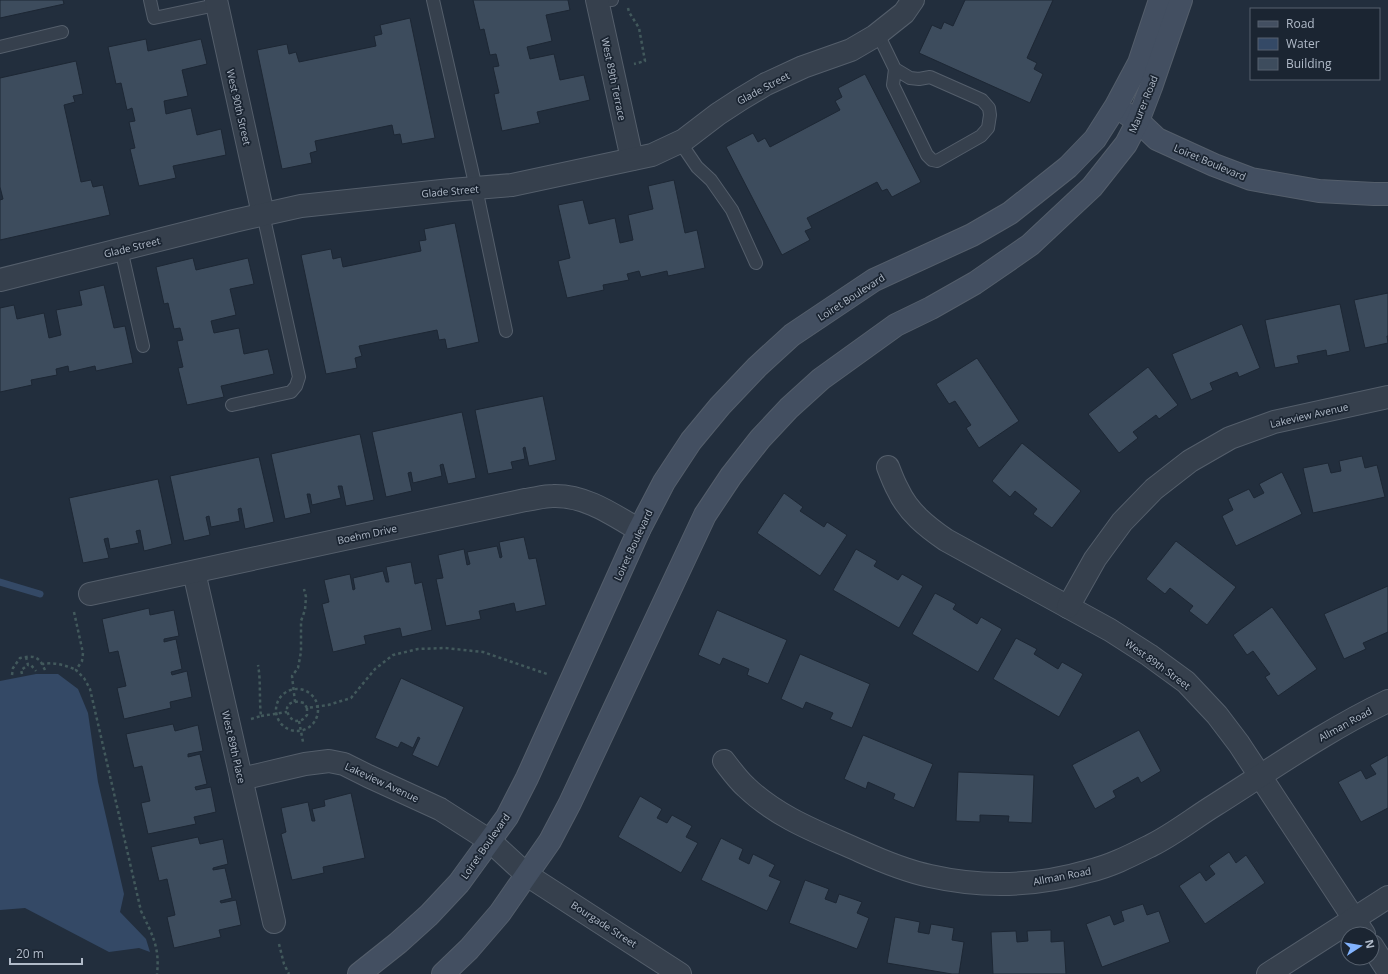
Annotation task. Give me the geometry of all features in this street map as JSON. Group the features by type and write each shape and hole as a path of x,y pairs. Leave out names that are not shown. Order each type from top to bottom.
{"street":[{"name":"West 89th Terrace","path":"602,0 632,158"},
{"path":"877,35 904,13 913,0"},
{"name":"Maurer Road","path":"1010,213 1068,167 1095,139 1116,106 1139,63 1160,0"},
{"name":"Maurer Road","path":"527,874 550,841 570,803 705,515 731,476 760,439 788,408 821,379 896,325 931,308 975,283 1030,245 1092,187 1126,144 1138,121 1181,0"},
{"name":"West 90th Street","path":"216,2 263,214"},
{"name":"Glade Street","path":"0,280 263,214 301,206 512,185 632,158 652,155 680,142 735,103 766,84 803,67 851,50 877,35"},
{"name":"Loiret Boulevard","path":"1116,106 1138,121 1157,138 1251,179 1319,191 1388,194"},
{"name":"Loiret Boulevard","path":"359,974 398,943 429,915 459,883 507,817 527,778 639,530 664,482 691,441 720,406 756,367 792,335 874,280 972,235 1010,213"},
{"name":"Lakeview Avenue","path":"1068,607 1095,559 1122,522 1154,489 1190,461 1230,438 1274,422 1388,397"},
{"name":"West 89th Street","path":"888,467 898,492 911,511 927,527 946,540 1110,630 1149,655 1186,682 1216,715 1261,776 1358,926"},
{"name":"Boehm Drive","path":"90,594 517,502 552,496 578,498 603,508 639,530"},
{"name":"West 89th Place","path":"194,572 274,922"},
{"name":"Allman Road","path":"724,761 744,786 781,814 801,825 886,863 930,876 976,883 1022,884 1045,881 1090,871 1111,864 1154,844 1297,752 1356,716 1388,701"},
{"name":"Lakeview Avenue","path":"242,779 322,762 329,761 344,764 440,809 490,841 527,874"},
{"path":"443,974 469,949 500,913 527,874"},
{"name":"Bourgade Street","path":"527,874 680,974"},
{"path":"1360,926 1388,897"},
{"path":"1268,974 1340,937"},
{"path":"1380,958 1388,971"}],"lane":[{"path":"150,0 154,18 216,2"},
{"path":"433,0 476,188 506,331"},
{"path":"0,46 62,32"},
{"path":"877,35 895,69 910,78 919,79 930,77 982,100 989,108 990,115 988,128 974,140 937,161 932,160 927,155 893,85 895,69"},
{"path":"680,142 697,167 711,180 732,210 756,263"},
{"path":"232,405 291,392 296,386 299,377 263,214"},
{"path":"121,249 143,346"}],"path":[{"path":"628,6 629,12 639,28 645,61 632,65"},
{"path":"294,702 292,676 298,668 301,652 301,621 305,610 306,597 304,589"},
{"path":"76,670 82,661 83,653 72,602 76,598 90,594"},
{"path":"307,708 341,702 351,698 375,669 393,655 418,649 445,648 483,652 547,674"},
{"path":"12,675 13,668 20,658 32,656 39,659 45,670"},
{"path":"26,657 28,665"},
{"path":"42,664 68,666 76,670 84,678 90,689 141,911 154,938 157,952 157,974"},
{"path":"28,665 31,665 36,671"},
{"path":"22,674 21,670 28,665"},
{"path":"258,665 259,703 261,716"},
{"path":"293,690 301,690 308,693 314,698 318,706 318,712 313,723 308,728 293,731 286,728 278,719 276,714 278,700 293,690"},
{"path":"297,701 304,703 307,708 307,715 299,721 294,721 289,717 287,712 287,707 291,702 297,701"},
{"path":"228,724 261,716 287,712"},
{"path":"274,922 284,964 289,974"}],"water":[{"path":"36,674 58,674 78,689 88,713 98,782 124,894 120,912 146,939 150,952 139,948 109,952 25,908 0,910 0,681"}],"building":[{"path":"0,0 63,0 64,4 0,18"},
{"path":"473,0 568,0 570,10 546,15 552,41 527,47 530,59 554,54 560,80 584,75 590,100 537,112 540,123 502,131 494,94 499,93 493,67 499,66 496,54 490,55 484,29 480,30"},
{"path":"965,0 1053,0 1027,58 1037,63 1034,69 1043,74 1030,103 919,53 932,25 941,29 944,22 953,26"},
{"path":"410,18 435,138 402,144 400,134 394,135 392,125 315,141 317,151 310,153 312,163 282,169 257,50 287,44 289,54 296,52 299,62 376,46 374,36 382,34 380,25"},
{"path":"146,39 148,51 201,39 207,64 182,70 188,96 164,101 166,114 191,108 197,135 221,129 226,155 173,166 176,178 139,186 130,149 135,148 129,122 135,121 132,108 127,110 121,83 116,84 108,47"},
{"path":"76,61 83,94 73,96 75,102 64,105 81,182 91,180 93,187 103,185 110,215 0,240 0,200 3,199 0,187 0,78"},
{"path":"865,74 921,182 892,197 887,189 882,191 877,182 807,218 812,228 805,231 810,240 782,255 726,147 753,133 758,142 765,138 770,147 840,110 835,101 842,97 838,88"},
{"path":"674,180 685,233 697,230 705,268 668,276 667,271 641,277 639,271 627,274 629,280 603,285 604,290 567,298 558,261 570,258 558,205 583,200 589,224 615,218 620,243 633,240 628,215 653,209 648,186"},
{"path":"455,223 479,342 447,349 445,339 439,340 437,330 359,346 362,356 355,358 357,368 326,374 301,255 331,249 333,259 341,257 343,267 421,251 419,241 426,240 424,229"},
{"path":"193,258 196,270 248,258 254,284 230,289 236,315 211,321 214,333 239,328 244,354 268,349 274,374 221,386 224,397 187,405 178,368 183,367 177,341 183,340 180,328 174,329 168,303 164,304 156,267"},
{"path":"104,285 114,328 125,326 133,363 96,371 95,366 69,372 68,366 56,369 57,375 31,380 32,385 0,392 0,308 14,305 17,319 44,313 49,338 61,335 56,310 82,305 79,291"},
{"path":"1388,293 1388,343 1365,348 1354,300"},
{"path":"1340,304 1350,351 1327,356 1326,350 1297,356 1299,363 1275,368 1265,320"},
{"path":"1242,324 1260,368 1239,377 1237,372 1210,383 1213,390 1191,400 1172,354"},
{"path":"977,358 1019,421 979,448 966,428 971,425 955,401 949,404 936,384"},
{"path":"1148,367 1178,405 1159,419 1156,415 1133,432 1138,438 1119,453 1088,414"},
{"path":"543,396 556,460 529,466 525,447 523,448 525,459 511,462 513,469 488,474 475,410"},
{"path":"462,412 476,478 448,484 443,464 440,465 442,476 413,483 411,472 408,473 412,491 386,497 372,432"},
{"path":"360,434 374,500 346,506 342,486 338,486 341,498 312,505 310,494 307,494 311,513 285,519 271,454"},
{"path":"1022,443 1081,491 1052,528 1033,514 1037,509 1015,491 1010,497 992,481"},
{"path":"1362,456 1365,468 1377,465 1385,497 1313,513 1303,468 1328,463 1331,473 1341,471 1339,461"},
{"path":"259,457 274,522 245,529 241,508 238,509 240,521 211,527 209,516 206,517 210,535 184,541 170,476"},
{"path":"1282,472 1302,514 1236,546 1222,516 1233,510 1228,499 1249,489 1254,498 1264,493 1259,484"},
{"path":"158,479 172,544 144,551 140,530 136,531 139,543 110,549 108,538 104,539 109,558 83,563 69,498"},
{"path":"784,493 803,507 800,511 824,527 827,522 847,535 820,576 757,533"},
{"path":"524,537 529,559 536,558 546,605 516,612 514,603 479,611 481,619 446,626 436,579 443,578 438,555 464,549 467,565 470,564 467,552 497,546 500,558 502,557 499,542"},
{"path":"1176,541 1236,587 1207,625 1189,611 1193,606 1170,588 1165,594 1146,579"},
{"path":"856,549 877,561 874,566 898,580 902,574 923,586 899,628 833,590"},
{"path":"411,562 415,584 422,582 432,630 402,637 400,628 364,636 366,644 333,652 322,604 329,602 324,580 350,574 353,590 355,589 353,578 383,571 386,582 389,582 386,567"},
{"path":"1388,586 1388,632 1363,643 1366,649 1344,659 1324,614"},
{"path":"935,593 956,604 953,609 977,624 981,617 1002,629 978,672 912,634"},
{"path":"1272,607 1317,669 1278,696 1265,677 1270,674 1253,651 1247,655 1233,635"},
{"path":"149,608 150,615 174,610 179,636 164,639 164,642 176,639 182,669 171,672 172,675 187,671 192,697 170,702 171,708 124,719 117,688 126,686 118,651 109,653 102,619"},
{"path":"717,610 787,640 768,684 747,675 749,669 723,658 720,665 698,655"},
{"path":"1016,638 1037,649 1034,654 1058,669 1062,662 1083,674 1059,717 993,679"},
{"path":"800,654 870,684 852,728 830,719 833,713 806,702 803,709 781,699"},
{"path":"401,678 464,707 438,767 412,755 420,738 418,737 413,748 401,742 398,748 375,738"},
{"path":"173,724 175,731 198,725 203,751 188,754 188,757 200,754 207,784 195,787 196,790 211,787 216,812 194,817 196,824 148,834 141,803 150,801 142,766 134,768 126,734"},
{"path":"1139,730 1161,771 1141,783 1138,777 1113,791 1116,797 1095,809 1072,765"},
{"path":"863,735 933,764 914,808 893,799 895,794 868,782 866,789 844,779"},
{"path":"1388,755 1388,808 1361,822 1338,782 1361,770 1366,779 1376,774 1370,765"},
{"path":"958,772 1034,775 1032,823 1008,822 1009,816 980,815 980,822 956,821"},
{"path":"351,793 365,858 323,867 324,873 292,880 281,834 286,832 281,808 308,802 312,821 315,821 312,809 325,806 324,800"},
{"path":"640,796 662,809 657,818 667,823 672,815 692,826 686,837 698,843 681,873 618,837"},
{"path":"198,837 200,844 223,839 228,864 213,868 213,870 225,868 232,898 220,901 221,903 236,900 241,925 219,930 221,937 174,948 167,917 175,915 167,879 159,881 151,847"},
{"path":"721,838 743,849 739,859 749,864 753,854 775,865 769,876 781,881 767,911 701,880"},
{"path":"1229,852 1236,863 1246,855 1265,883 1205,924 1179,886 1200,872 1206,881 1215,874 1209,866"},
{"path":"805,880 829,889 825,899 836,903 839,894 862,902 857,913 869,918 857,949 789,923"},
{"path":"1143,904 1147,915 1159,911 1170,942 1102,967 1086,924 1110,915 1114,925 1124,921 1121,911"},
{"path":"895,917 920,922 918,932 929,934 931,924 954,928 952,940 964,942 959,974 887,963"},
{"path":"1051,930 1051,942 1064,941 1066,974 993,974 991,932 1016,931 1017,942 1028,941 1027,931"}],"waterway":[{"path":"0,582 40,594"}]}
